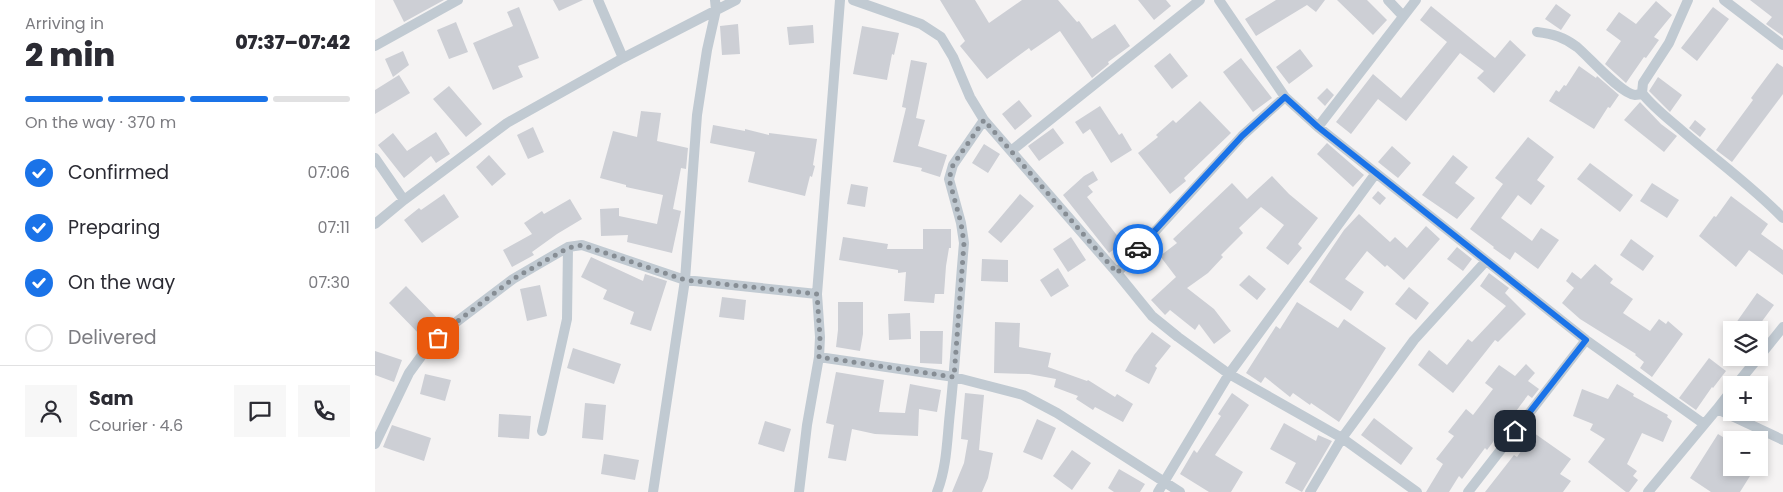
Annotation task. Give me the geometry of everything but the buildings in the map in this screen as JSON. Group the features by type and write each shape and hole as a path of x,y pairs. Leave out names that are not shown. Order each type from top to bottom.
{"street":[{"path":"375,46 458,0"},
{"path":"598,0 623,58"},
{"path":"375,224 507,123 715,5 736,0"},
{"path":"799,492 807,424 819,357 820,337 817,294 840,0"},
{"path":"853,0 921,24 941,37 984,120 1152,316 1229,374 1342,438 1417,492"},
{"path":"1011,151 1200,0"},
{"path":"1219,0 1285,97 1318,127 1586,340 1703,424"},
{"path":"1388,0 1403,16"},
{"path":"1318,127 1416,0"},
{"path":"1688,0 1669,43 1643,83 1642,93 1655,107 1714,159 1763,198 1783,218"},
{"path":"1724,0 1783,45"},
{"path":"653,492 685,280 697,115 715,5"},
{"path":"1537,32 1553,34 1564,39 1631,94 1642,93"},
{"path":"1117,273 1242,136 1285,97"},
{"path":"937,492 941,482 945,456 954,377 964,243 961,223 949,179 953,165 984,120"},
{"path":"375,158 404,200"},
{"path":"1158,492 1229,374 1375,172"},
{"path":"375,444 409,373 425,351 451,326 513,279 568,248 582,245 685,280 817,294"},
{"path":"541,431 567,319 568,248"},
{"path":"1310,492 1342,438 1414,340 1486,261"},
{"path":"1768,345 1783,327"},
{"path":"1468,492 1586,340"},
{"path":"819,357 954,377 1023,395 1057,413 1180,492"},
{"path":"1743,376 1751,366"},
{"path":"1648,492 1723,401"},
{"path":"1717,409 1783,440"}],"way so far":[{"path":"438,338 513,279 568,248 582,245 685,280 817,294 820,337 819,357 954,377 964,243 961,223 949,179 953,165 984,120 1117,273 1138,249"}],"route":[{"path":"1138,249 1242,136 1285,97 1318,127 1586,340 1515,431"}]}
